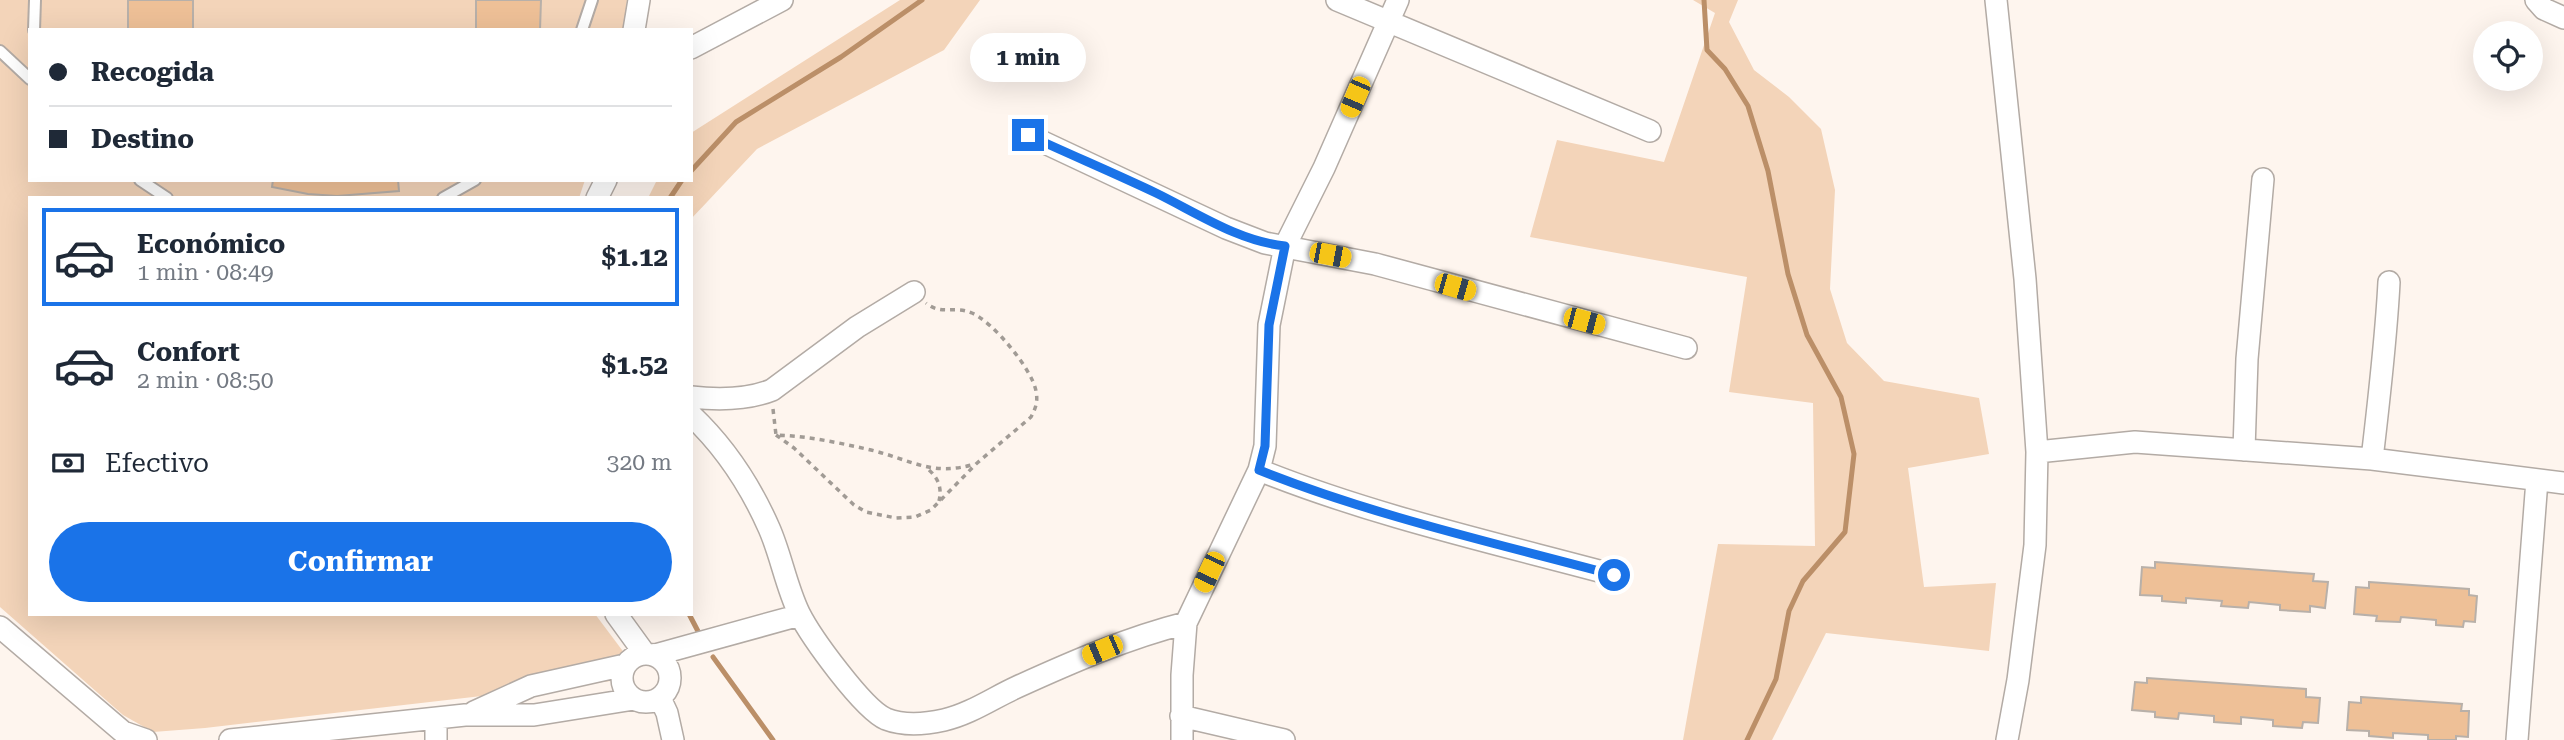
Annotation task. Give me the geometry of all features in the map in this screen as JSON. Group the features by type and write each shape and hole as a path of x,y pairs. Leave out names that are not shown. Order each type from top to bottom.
{"street":[{"path":"634,28 639,0"},
{"path":"693,47 782,0"},
{"path":"1336,0 1650,131"},
{"path":"1182,740 1186,623 1259,470 1265,446 1269,325 1285,246 1310,200 1398,0"},
{"path":"1996,0 2025,279 2037,452 2035,545 2018,680 2007,740"},
{"path":"2536,0 2544,9 2564,18"},
{"path":"1028,135 1226,228 1265,243 1375,264 1686,348"},
{"path":"2244,450 2247,359 2263,179"},
{"path":"2372,459 2381,369 2386,349 2389,282"},
{"path":"693,397 758,396 772,390 857,327 914,292"},
{"path":"693,417 724,449 754,499 769,528 800,615 828,657 867,705 884,718 901,723 943,720 960,715 1126,640 1186,623"},
{"path":"2037,452 2136,442 2372,459 2564,483"},
{"path":"1259,470 1321,495 1614,575"},
{"path":"2517,740 2538,480"},
{"path":"230,740 436,729 531,686 625,665 635,657 800,615"},
{"path":"465,715 534,715 634,699 651,702 660,698 671,680 670,670 664,661 650,654 618,616"},
{"path":"0,627 123,733 146,740"},
{"path":"625,665 622,680 634,699"},
{"path":"660,698 667,713 673,740"},
{"path":"1181,716 1284,740"}],"lane":[{"path":"34,28 35,0"},
{"path":"583,28 592,0"},
{"path":"0,51 28,77"},
{"path":"143,182 164,196"},
{"path":"447,196 471,182"}],"path":[{"path":"772,390 776,435 804,457 842,495 866,512 895,518 915,517 931,510 976,464 1031,417 1036,409 1036,389 1024,367 984,321 968,312 935,310 914,292"},
{"path":"776,435 862,448 928,469 946,470 976,464"},
{"path":"928,469 939,482 941,492 938,503"}],"shaded area":[{"path":"0,0 627,0 624,28 28,28 28,182 584,182 580,196 28,196 28,616 596,616 628,658 628,679 153,732 123,715 0,607"},
{"path":"900,0 980,0 944,50 757,149 693,217 693,196 649,196 656,182 693,182 693,132"},
{"path":"1693,0 1738,0 1729,22 1754,70 1789,97 1821,129 1835,190 1830,289 1847,343 1884,381 1979,398 1989,454 1908,468 1924,587 1996,583 1989,651 1826,633 1772,740 1683,740 1718,544 1815,546 1813,403 1729,392 1747,277 1530,237 1557,140 1664,162 1715,13"}],"building":[{"path":"128,0 193,0 193,28 128,28"},
{"path":"476,0 541,0 540,28 476,28"},
{"path":"273,182 398,182 399,191 337,196 272,187"},
{"path":"2155,562 2314,574 2313,581 2328,582 2325,608 2310,606 2310,612 2280,610 2280,605 2249,602 2248,608 2221,606 2222,601 2186,598 2186,603 2162,601 2162,596 2140,595 2142,567 2155,568"},
{"path":"2369,582 2469,589 2469,595 2477,596 2475,622 2464,621 2463,627 2436,625 2436,620 2401,617 2400,622 2376,621 2377,616 2354,614 2356,587 2369,588"},
{"path":"2147,678 2306,689 2306,697 2320,698 2318,723 2303,722 2302,728 2273,726 2273,720 2241,717 2241,724 2214,722 2214,716 2179,713 2178,719 2155,717 2155,712 2132,710 2135,682 2147,683"},
{"path":"2361,697 2462,704 2461,711 2469,711 2468,737 2428,740 2428,735 2393,733 2393,738 2369,736 2369,731 2347,730 2349,702 2361,703"}],"waterway":[{"path":"693,169 736,122 841,57 922,0"},
{"path":"1704,0 1707,50 1725,69 1748,106 1768,171 1788,274 1807,335 1841,397 1854,454 1845,532 1803,581 1789,611 1776,679 1747,740"},
{"path":"671,196 681,182"},
{"path":"690,616 701,637"},
{"path":"713,657 773,740"}],"route":[{"path":"1028,135 1226,228 1265,243 1285,246 1269,325 1265,446 1259,470 1321,495 1614,575"}]}
